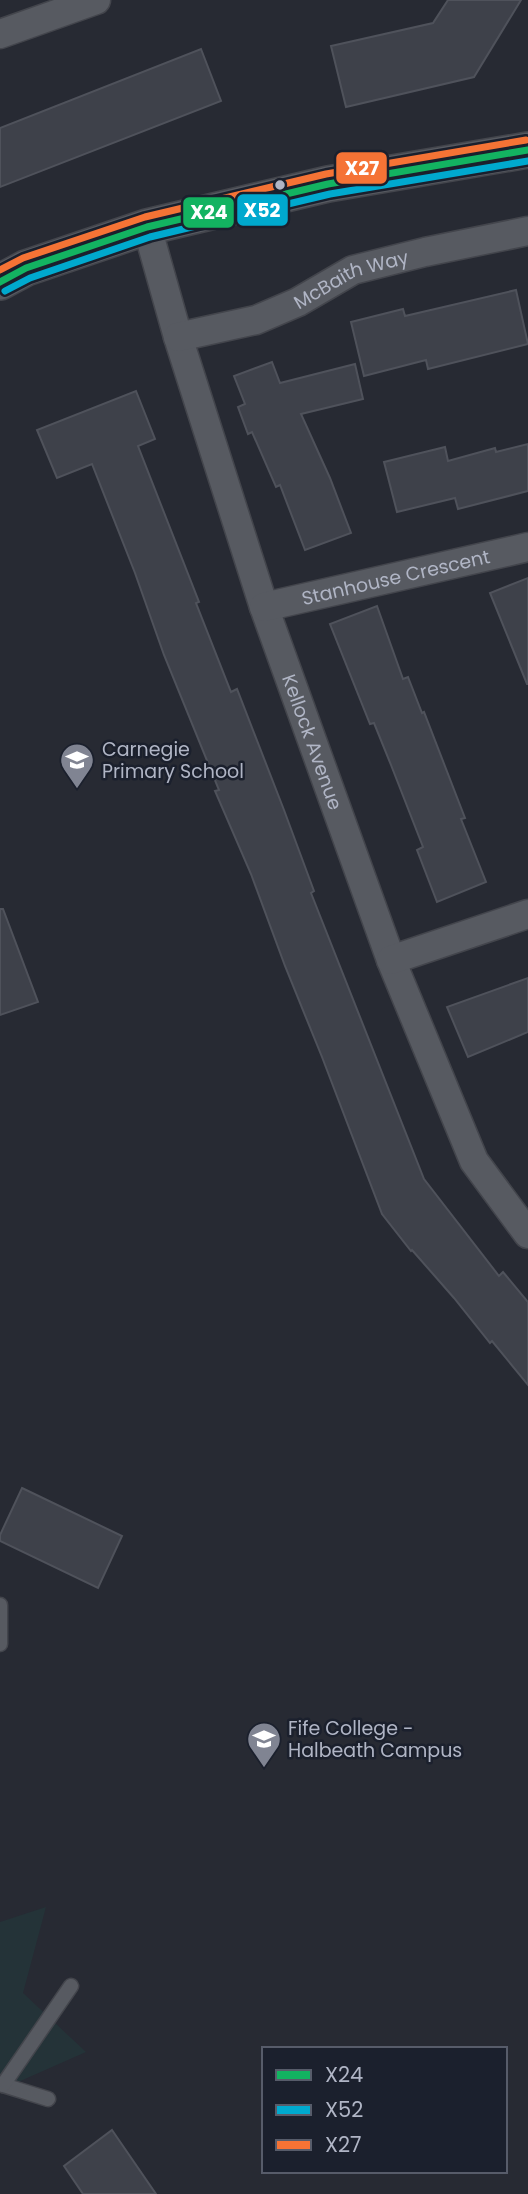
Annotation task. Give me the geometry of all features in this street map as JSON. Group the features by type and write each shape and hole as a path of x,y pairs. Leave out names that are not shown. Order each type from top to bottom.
{"street":[{"path":"0,34 96,0"},
{"path":"0,282 26,268 147,227 328,184 528,150"},
{"name":"Kellock Avenue","path":"147,227 178,337 264,607 391,960 474,1161 528,1234"},
{"name":"McBaith Way","path":"178,337 256,320 298,302 353,270 528,230"},
{"name":"Stanhouse Crescent","path":"264,607 528,547"},
{"path":"391,960 528,914"}],"lane":[{"path":"0,1605 0,1644"},
{"path":"48,2099 1,2085 71,1986"}],"shaded area":[{"path":"46,1907 23,1993 86,2052 0,2090 0,1922"}],"building":[{"path":"448,0 521,0 474,77 346,107 331,46 433,23"},
{"path":"201,49 221,101 0,187 0,128"},
{"path":"516,290 528,344 428,369 426,360 364,376 351,322 403,309 405,316"},
{"path":"272,362 280,383 355,364 363,399 301,414 351,533 305,550 280,485 276,487 252,432 248,434 238,407 245,404 234,376"},
{"path":"136,391 155,439 138,446 231,692 237,689 314,891 311,893 424,1179 499,1276 503,1272 528,1302 528,1385 382,1214 251,874 215,791 219,790 164,655 92,464 57,478 37,430"},
{"path":"528,444 528,491 458,509 455,498 397,512 384,462 445,447 448,461 495,448 496,452"},
{"path":"528,578 528,684 527,684 490,593"},
{"path":"377,606 403,679 408,677 422,713 424,712 465,818 461,819 486,882 437,902 417,850 423,847 374,723 370,724 330,624"},
{"path":"0,909 3,909 38,1002 0,1015"},
{"path":"528,978 528,1032 468,1057 447,1007"},
{"path":"22,1488 122,1536 98,1588 0,1541 0,1535"},
{"path":"112,2130 156,2194 83,2194 64,2166"}],"transit line":[{"name":"X27","path":"0,270 23,258 145,217 326,174 526,140"},
{"name":"X24","path":"0,282 26,268 147,227 328,184 528,150"},
{"name":"X52","path":"5,291 30,278 150,237 330,194 528,161"}],"place":[{"name":"Carnegie Primary School","path":"77,790"},
{"name":"Fife College - Halbeath Campus","path":"264,1769"}]}
